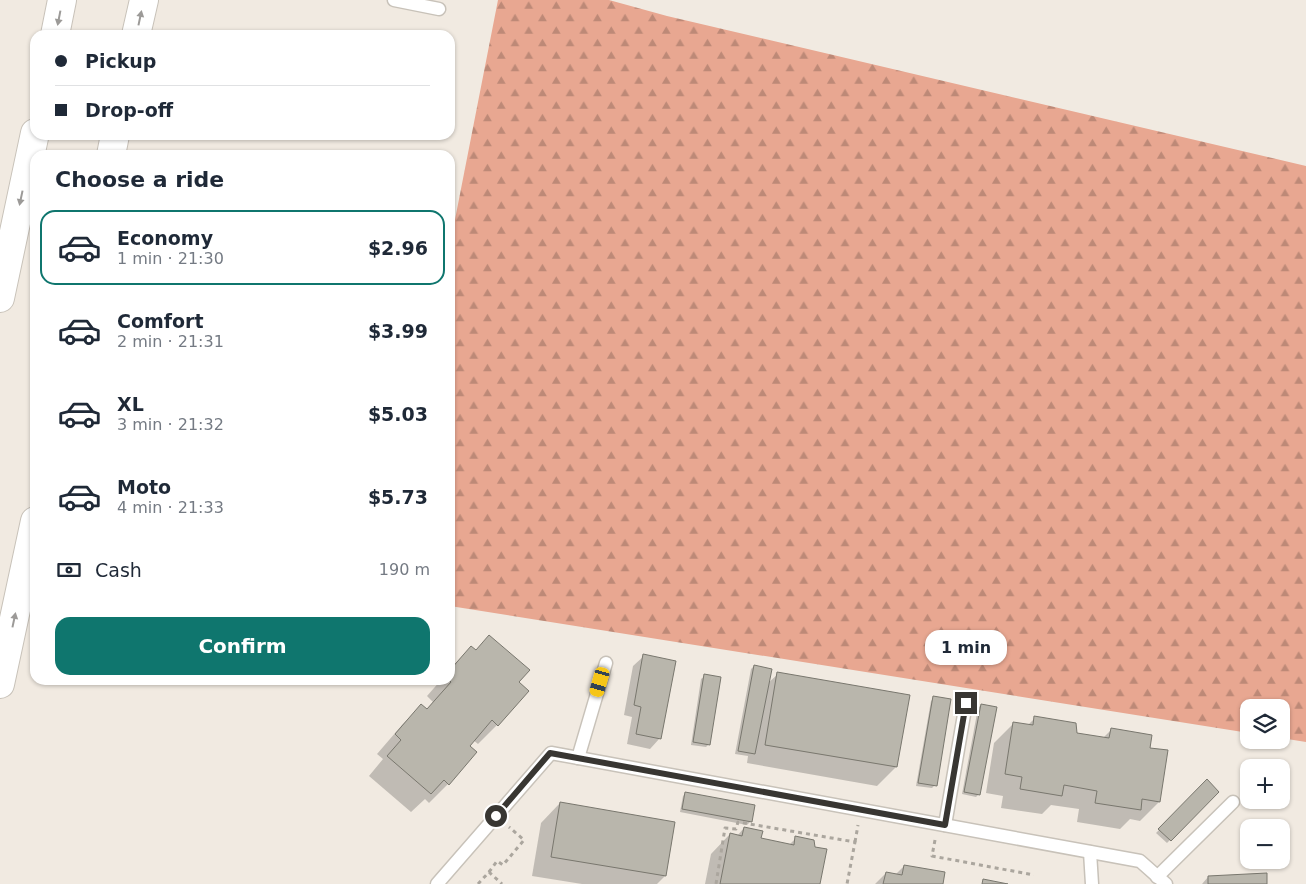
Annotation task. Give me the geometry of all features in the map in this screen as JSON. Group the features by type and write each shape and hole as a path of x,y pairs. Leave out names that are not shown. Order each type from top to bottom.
{"main road":[{"path":"56,30 62,0"},
{"path":"137,30 144,0"},
{"path":"0,298 30,157"},
{"path":"0,684 30,544"}],"lane":[{"path":"394,0 439,9"},
{"path":"578,758 606,663"},
{"path":"941,825 966,703"},
{"path":"438,884 550,753 1140,861 1161,880 1233,802"},
{"path":"1090,852 1092,884"}],"path":[{"path":"478,884 497,861 503,865 524,840 496,816"},
{"path":"716,884 725,828 736,829 738,822 855,842 847,884"},
{"path":"941,825 932,856 1034,875"},
{"path":"489,872 502,884"}],"green space":[{"path":"498,0 609,0 667,16 1306,166 1306,742 1290,739 1290,699 1240,699 1240,732 455,607 455,219"}],"building":[{"path":"489,635 530,670 519,682 529,691 498,726 492,720 470,746 477,752 449,785 444,780 431,794 387,756 401,740 395,734 421,704 427,709 448,685 455,685 455,664 471,646 476,650"},
{"path":"643,654 676,661 661,739 636,734 641,707 634,705"},
{"path":"754,665 772,669 755,754 738,751"},
{"path":"777,672 910,695 897,767 765,745"},
{"path":"704,674 721,677 710,745 693,742"},
{"path":"933,696 951,699 937,786 918,783"},
{"path":"981,704 997,707 980,795 964,792"},
{"path":"1034,716 1076,723 1077,733 1109,738 1111,728 1152,735 1150,748 1168,750 1160,802 1142,799 1141,810 1095,803 1097,791 1064,785 1062,796 1020,789 1022,777 1005,774 1013,722 1033,725"},
{"path":"1207,779 1219,792 1171,841 1158,829"},
{"path":"685,792 755,805 752,822 682,809"},
{"path":"560,802 675,822 666,876 551,857"},
{"path":"744,827 763,831 761,838 794,845 795,836 814,840 815,847 827,849 820,884 720,884 730,833 742,836"},
{"path":"904,865 945,872 943,884 883,884 886,872 902,875"},
{"path":"1267,873 1267,884 1208,884 1208,876"},
{"path":"983,879 1008,884 982,884"}],"route":[{"path":"496,816 550,753 945,825 966,703"}]}
